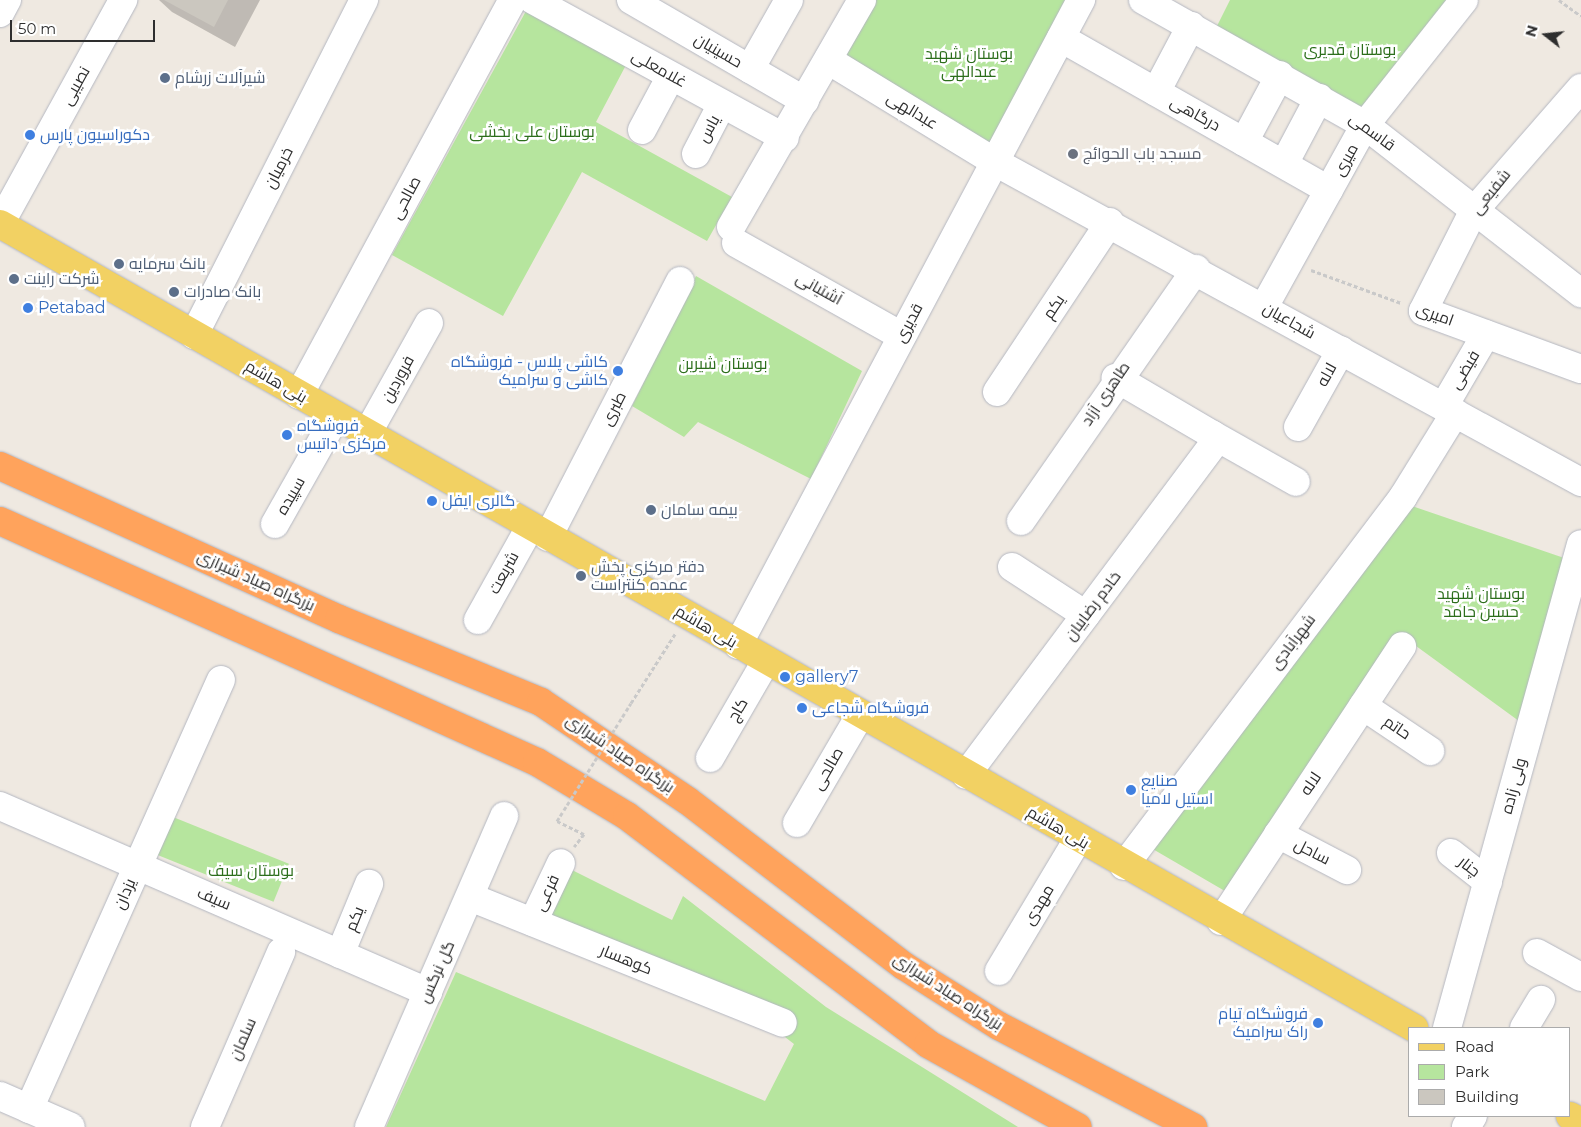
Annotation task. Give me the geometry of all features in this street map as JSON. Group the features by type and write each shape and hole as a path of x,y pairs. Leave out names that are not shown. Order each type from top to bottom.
{"highway":[{"name":"بزرگراه صیاد شیرازی","path":"0,466 339,618 541,702 688,800 904,966 1008,1031 1193,1127"},
{"path":"0,521 537,762 627,816 928,1044 1078,1127"}],"main road":[{"name":"بنی هاشم","path":"0,224 1078,840 1412,1027"}],"street":[{"path":"0,13 7,0"},
{"name":"نصیبی","path":"0,224 123,0"},
{"name":"خرمیان","path":"194,335 364,0"},
{"name":"صالحی","path":"300,395 513,0"},
{"name":"غلامعلی","path":"533,0 785,138"},
{"name":"حسینیان","path":"631,0 663,8 750,69 805,101"},
{"path":"750,69 789,0"},
{"path":"785,138 862,0"},
{"name":"قدیری","path":"738,645 1081,0"},
{"name":"قاسمی","path":"1143,0 1365,125 1473,212 1581,294"},
{"name":"میری","path":"1264,307 1365,125 1464,0"},
{"path":"1156,92 1191,26"},
{"name":"درگاهی","path":"1060,38 1330,190"},
{"name":"عبدالهی","path":"828,60 995,162"},
{"path":"642,130 671,76"},
{"path":"1244,142 1280,76"},
{"name":"شفیعی","path":"1423,311 1473,212 1581,88"},
{"path":"1284,164 1319,98"},
{"name":"یاس","path":"696,154 722,104"},
{"name":"آشتیانی","path":"785,138 734,235 902,336"},
{"name":"شجاعیان","path":"995,162 1110,222 1581,481"},
{"name":"یکم","path":"997,392 1110,222"},
{"name":"طاهری آزاد","path":"1021,521 1116,378 1196,269"},
{"name":"طبری","path":"539,532 680,281"},
{"name":"امیری","path":"1423,311 1581,369"},
{"name":"فروردین","path":"367,434 428,323"},
{"name":"فیضی","path":"1449,410 1486,334"},
{"name":"لاله","path":"1298,427 1341,350"},
{"path":"1116,378 1296,482"},
{"name":"شهرآبادی","path":"1124,866 1403,497 1449,410"},
{"name":"سپیده","path":"275,524 336,416"},
{"name":"خادم رضاییان","path":"966,776 1214,444 1213,435"},
{"name":"شریعت","path":"478,620 539,532"},
{"name":"ولی زاده","path":"1447,1027 1581,544"},
{"path":"1012,567 1086,616"},
{"name":"لاله","path":"1221,921 1402,646"},
{"name":"کاج","path":"710,758 766,661"},
{"name":"یزدان","path":"29,1109 221,680"},
{"name":"حاتم","path":"1363,706 1430,751"},
{"name":"صالحی","path":"797,823 860,715"},
{"name":"سیف","path":"0,806 428,992"},
{"name":"گل نرگس","path":"369,1127 504,816"},
{"name":"ساحل","path":"1278,834 1347,870"},
{"name":"مهدی","path":"999,971 1078,840"},
{"name":"چنار","path":"1451,853 1488,882"},
{"name":"فرعی","path":"533,922 561,863"},
{"name":"یکم","path":"340,954 369,884"},
{"name":"کوهسار","path":"470,897 783,1023"},
{"name":"سلمان","path":"205,1127 281,952"},
{"path":"1537,953 1581,977"},
{"path":"1525,1027 1542,1000"},
{"path":"0,1096 71,1127"}],"path":[{"path":"1558,0 1581,16"},
{"name":"امیری","path":"1289,262 1423,311"},
{"path":"584,834 557,821 686,616"}],"green space":[{"name":"بوستان شهید عبدالهی","path":"869,0 1076,0 995,153 835,58"},
{"name":"بوستان قدیری","path":"1230,0 1454,0 1362,117 1215,30"},
{"name":"بوستان علی بخشی","path":"526,11 626,65 596,122 732,197 707,241 582,172 503,316 392,255"},
{"name":"بوستان شیرین","path":"696,276 862,371 811,479 698,422 684,437 632,406"},
{"name":"بوستان شهید حسین جامد","path":"1409,505 1567,559 1523,724 1401,635 1230,894 1151,848"},
{"name":"بوستان سیف","path":"173,817 289,864 274,902 158,855"},
{"path":"572,870 672,920 683,896 826,1007 1018,1127 386,1127 456,972 765,1101 794,1044 723,989 546,920"}],"building":[{"path":"164,0 228,0 214,27"}],"place":[{"name":"شیرآلات زرشام","path":"165,78"},
{"name":"دکوراسیون پارس","path":"30,135"},
{"name":"مسجد باب الحوائج","path":"1073,154"},
{"name":"بانک سرمایه","path":"119,264"},
{"name":"شرکت راینت","path":"14,279"},
{"name":"بانک صادرات","path":"174,292"},
{"name":"Petabad","path":"28,308"},
{"name":"کاشی پلاس - فروشگاه کاشی و سرامیک","path":"618,371"},
{"name":"فروشگاه مرکزی داتیس","path":"287,435"},
{"name":"گالری ایفل","path":"432,501"},
{"name":"بیمه سامان","path":"651,510"},
{"name":"دفتر مرکزی پخش عمده کنتراست","path":"581,576"},
{"name":"gallery7","path":"785,677"},
{"name":"فروشگاه شجاعی","path":"802,708"},
{"name":"صنایع استیل لامیا","path":"1131,790"},
{"name":"فروشگاه تیام راک سرامیک","path":"1318,1023"}]}
